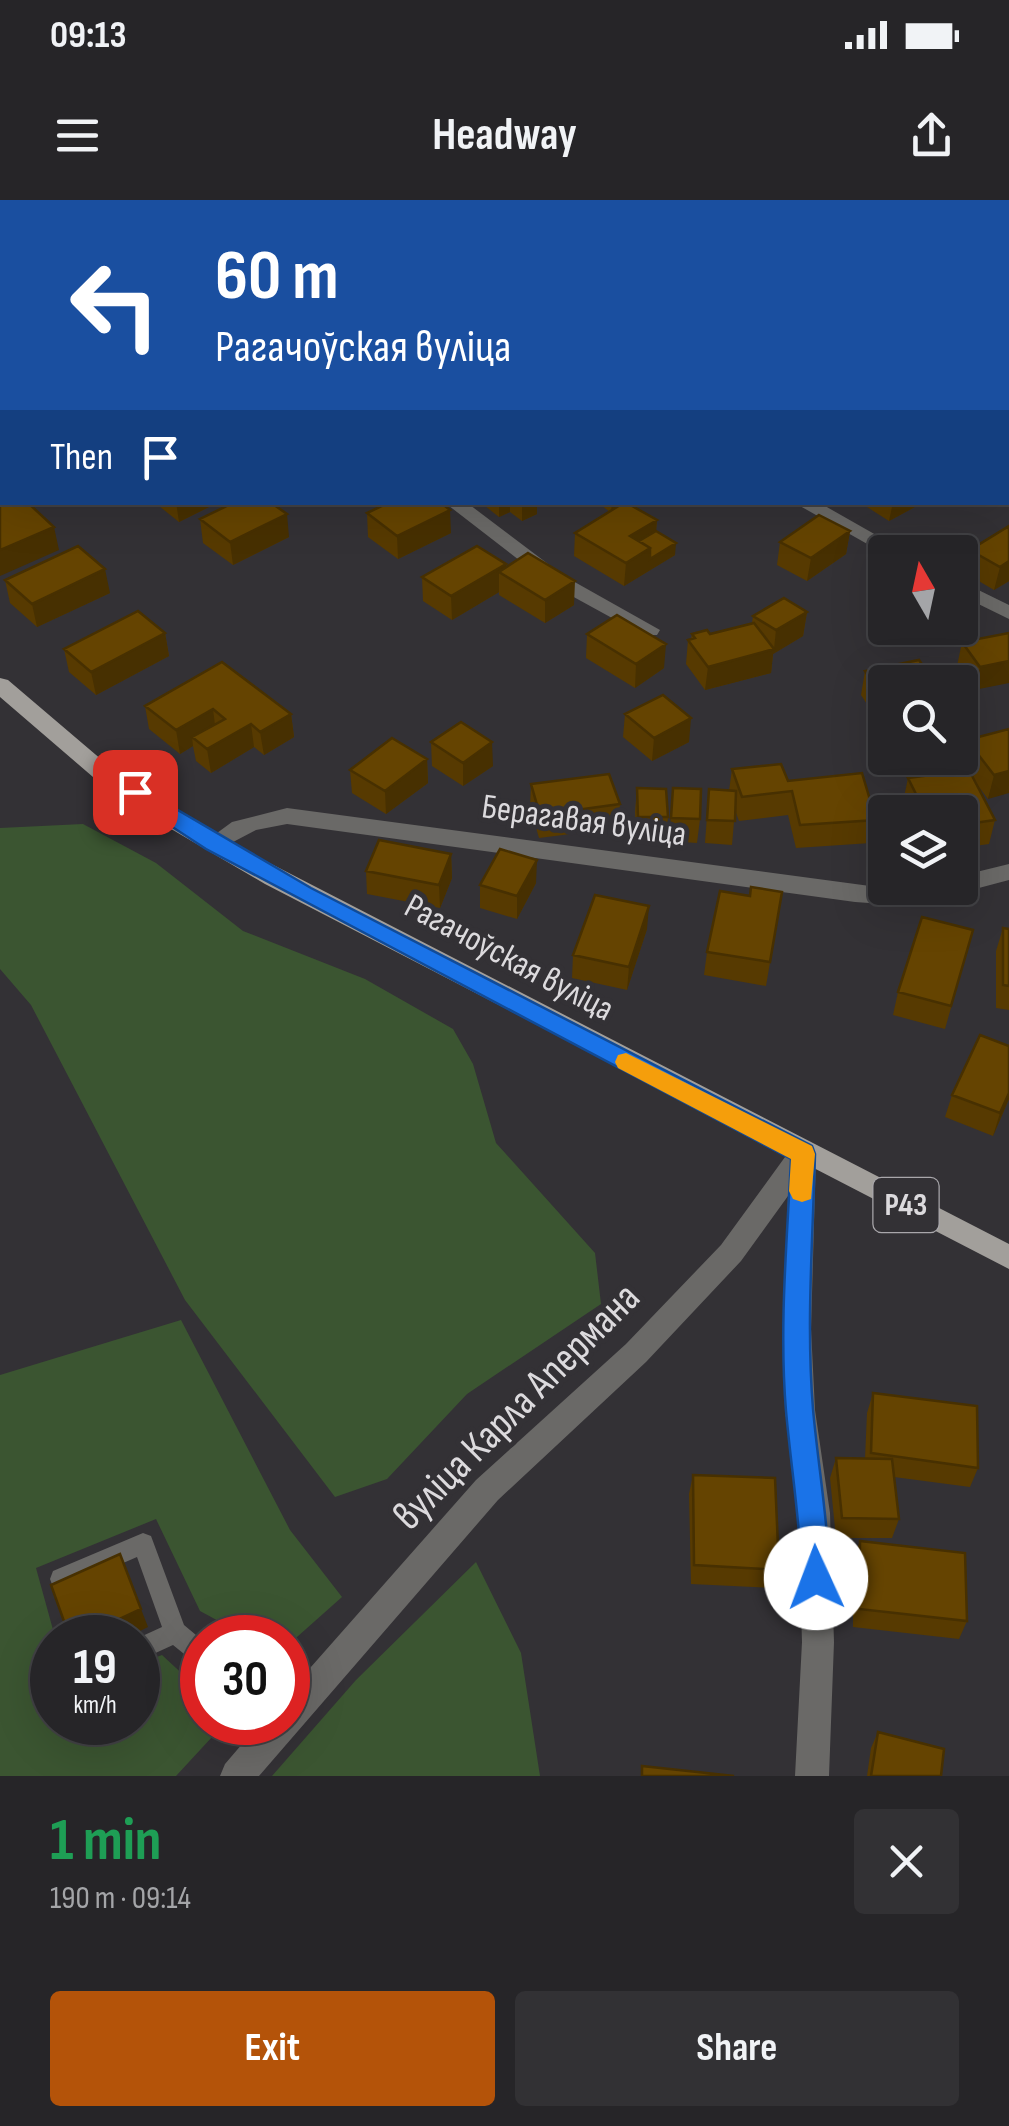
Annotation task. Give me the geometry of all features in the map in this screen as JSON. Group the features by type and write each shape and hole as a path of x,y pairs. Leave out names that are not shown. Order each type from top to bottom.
{"main road":[{"name":"Рагачоўская вуліца","path":"0,685 109,776 214,844 803,1154 1009,1257"}],"street":[{"path":"457,505 557,580 650,630"},
{"path":"814,505 868,536"},
{"path":"978,597 1009,613"},
{"name":"Берагавая вуліца","path":"214,844 235,827 258,819 288,816 868,894"},
{"path":"978,880 1009,872"},
{"path":"803,1154 796,1328 800,1410 814,1514 818,1642 812,1776"},
{"name":"вуліца Карла Апермана","path":"310,1692 486,1490 636,1354 731,1254 803,1154"},
{"name":"вуліца Карла Апермана","path":"237,1776 264,1745"}],"lane":[{"path":"61,1579 142,1544 175,1632 180,1636"},
{"path":"160,1639 175,1632"}],"green space":[{"path":"83,824 156,863 243,931 365,979 453,1029 473,1064 496,1143 595,1253 601,1304 467,1394 387,1479 335,1497 185,1300 31,1005 0,969 0,828"},
{"path":"181,1320 290,1530 342,1597 310,1625 310,1615 207,1615 200,1611 156,1519 36,1568 49,1615 30,1615 30,1745 160,1745 162,1655 180,1672 180,1745 205,1745 176,1776 0,1776 0,1375"},
{"path":"476,1562 521,1653 540,1776 272,1776 299,1745 310,1745 310,1733 356,1680"}],"building":[{"path":"30,505 54,527 0,550 0,506"},
{"path":"229,505 274,505 287,514 230,542 200,519"},
{"path":"384,505 444,505 450,510 397,536 367,513"},
{"path":"620,505 630,505 657,520 630,536 650,548 626,563 575,533"},
{"path":"819,515 850,531 811,558 780,542"},
{"path":"1009,526 1009,561 1000,567 978,555 978,545"},
{"path":"656,531 676,543 650,559 650,548 639,541"},
{"path":"78,546 105,569 32,604 5,580"},
{"path":"477,546 506,564 451,596 422,577"},
{"path":"528,553 575,581 545,600 499,572"},
{"path":"784,598 807,612 776,630 753,616"},
{"path":"138,611 165,633 91,672 64,649"},
{"path":"617,615 666,644 636,664 587,634"},
{"path":"754,623 774,649 708,667 688,640 695,638 692,634 707,630 710,634"},
{"path":"1009,633 1009,661 980,667 964,645 978,645 978,639"},
{"path":"919,660 922,665 894,665"},
{"path":"222,662 291,714 260,732 251,724 207,749 192,737 225,719 213,709 176,730 145,706"},
{"path":"663,695 691,718 654,738 625,714"},
{"path":"461,722 492,742 463,763 431,742"},
{"path":"1009,729 1009,771 994,775 978,754 978,737"},
{"path":"392,738 427,759 385,791 350,770"},
{"path":"781,764 788,781 862,773 869,795 868,821 800,825 792,791 742,797 732,769"},
{"path":"609,774 620,804 540,815 531,784"},
{"path":"972,775 995,820 978,822 978,795 916,795 908,778"},
{"path":"637,788 666,789 668,817 638,817"},
{"path":"673,788 701,789 700,819 671,818"},
{"path":"709,789 736,791 735,821 707,820"},
{"path":"379,840 451,854 439,885 366,871"},
{"path":"500,849 537,860 517,896 480,885"},
{"path":"751,887 782,892 770,962 707,952 720,891 750,896"},
{"path":"595,895 649,906 629,967 573,955"},
{"path":"922,917 973,930 951,1006 898,992"},
{"path":"1003,928 1009,929 1009,986 1003,985"},
{"path":"980,1035 1009,1046 1009,1093 1000,1113 952,1095"},
{"path":"873,1393 977,1406 978,1468 871,1453"},
{"path":"836,1458 892,1459 899,1519 842,1518"},
{"path":"693,1475 775,1478 779,1570 694,1565"},
{"path":"860,1541 965,1553 967,1621 859,1609"},
{"path":"120,1554 141,1609 128,1615 62,1615 51,1585"},
{"path":"878,1732 944,1749 941,1776 871,1776"},
{"path":"642,1766 734,1776 642,1776"}],"slow traffic":[{"path":"626,1062 803,1154 802,1191"}],"route":[{"path":"135,792 214,844 304,894 803,1154 796,1328 800,1410 814,1514 816,1578"}]}
